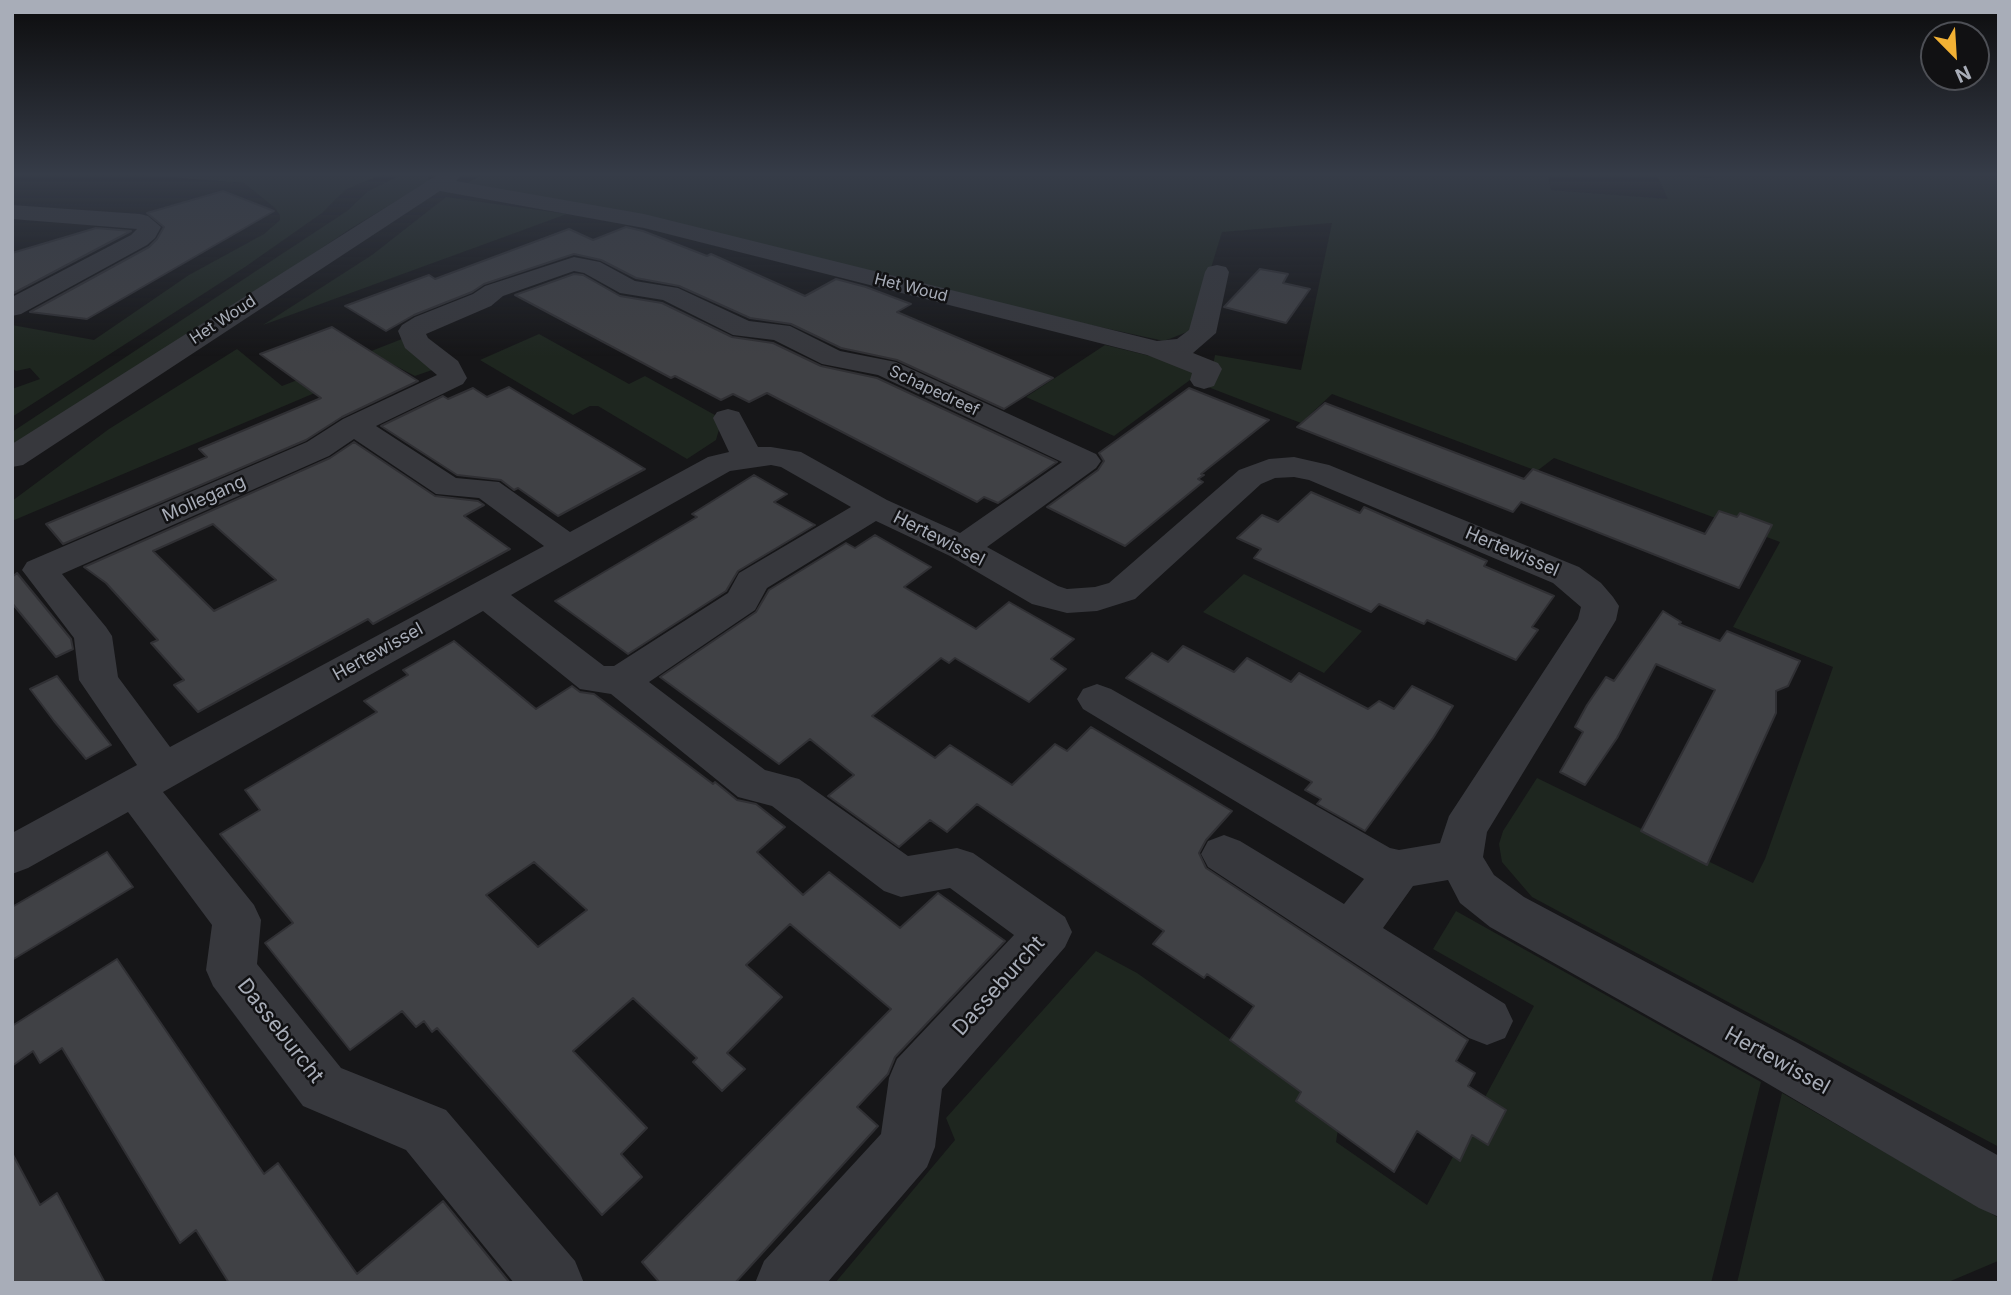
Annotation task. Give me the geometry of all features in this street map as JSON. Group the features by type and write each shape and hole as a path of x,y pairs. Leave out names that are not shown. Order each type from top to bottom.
{"street":[{"path":"12,308 144,235"},
{"name":"Het Woud","path":"12,458 356,235"},
{"name":"Het Woud","path":"702,235 1157,349 1208,369 1204,380"},
{"name":"Schapedreef","path":"354,425 453,379 448,367 415,342 412,331 424,323 482,300 494,291 573,264 591,267 629,288 669,293 743,329 780,332 832,358 886,368 1085,461 962,548"},
{"path":"1157,349 1184,347 1202,333 1217,272"},
{"path":"728,418 747,457"},
{"path":"354,425 448,487 487,489 568,547"},
{"name":"Mollegang","path":"149,779 99,680 93,636 40,570 318,449 354,425"},
{"name":"Hertewissel","path":"12,855 719,464 747,457 771,456 790,459 874,507 962,548 1045,595 1067,601 1097,599 1122,591 1250,477 1269,468 1294,467 1318,472 1566,575 1588,591 1600,606 1597,620 1465,829 1460,859 1477,889 1507,912 1779,1061 1999,1188"},
{"path":"621,681 742,601 752,581 874,507"},
{"name":"Dasseburcht","path":"484,592 594,679 621,681 753,785 784,791 901,877 957,867 1048,932 916,1079 908,1147 786,1283"},
{"path":"1097,699 1381,866 1399,869 1460,859"},
{"name":"Dasseburcht","path":"149,779 237,920 231,970 322,1087 426,1130 553,1283"},
{"path":"1224,854 1487,1021"},
{"path":"1350,934 1399,869"}],"shaded area":[{"path":"261,235 290,235 12,417 12,389 40,379 30,368 16,371 12,368 12,325 94,340 189,275"},
{"path":"310,235 340,235 12,456 12,432"},
{"path":"397,235 508,235 263,325 372,255"},
{"path":"681,235 1221,235 1192,330 1164,341"},
{"path":"1329,235 1999,235 1999,1147 1532,897 1502,862 1499,844 1503,831 1537,778 1753,883 1765,859 1833,667 1733,627 1780,542 1554,458 1537,471 1332,394 1301,423 1190,380 1114,436 1026,397 1105,345 1212,371 1215,355 1301,370"},
{"path":"539,334 629,384 645,376 722,419 716,440 687,459 598,406 590,406 573,415 480,360"},
{"path":"402,339 432,370 415,376 388,362 12,521 12,501 109,429 237,349 282,386"},
{"path":"1244,574 1362,631 1324,673 1203,612"},
{"path":"1456,911 1761,1082 1711,1283 835,1283 955,1140 946,1118 1096,951 1137,973 1340,1117 1336,1142 1427,1205 1534,1006 1433,949"},
{"path":"1782,1093 1999,1218 1998,1261 1946,1283 1737,1283"}],"building":[{"path":"71,235 123,235 12,294 12,253"},
{"path":"159,235 232,235 87,319 30,312 149,247"},
{"path":"552,235 583,235 593,240 605,235 654,235 707,256 711,254 805,296 836,279 866,287 911,304 897,312 1053,378 1004,409 897,360 841,348 791,324 750,318 679,286 636,278 601,260 574,254 484,284 472,292 414,315 386,331 345,306 429,275 435,279"},
{"path":"1260,269 1288,274 1283,283 1310,289 1286,323 1224,307"},
{"path":"574,274 583,275 620,296 662,303 732,337 773,343 821,366 877,378 1057,462 998,503 984,497 977,502 767,393 749,402 733,394 721,400 675,376 671,378 515,295"},
{"path":"332,327 418,381 342,417 306,440 63,544 46,524 207,457 199,449 321,398 260,354"},
{"path":"509,387 645,469 558,516 518,488 514,490 501,480 457,475 381,426 443,396 448,399 473,388 487,397"},
{"path":"1189,388 1269,420 1201,474 1204,475 1198,479 1203,482 1125,546 1047,507 1098,470 1104,461 1099,453"},
{"path":"1325,403 1524,479 1533,469 1705,534 1719,511 1737,517 1740,513 1772,525 1739,588 1521,502 1513,512 1297,427"},
{"path":"354,442 435,496 478,501 484,505 464,516 510,549 373,624 368,619 198,712 174,685 184,680 151,643 158,640 106,583 84,567 330,458","holes":["213,524 276,580 214,611 153,551"]},
{"path":"754,475 787,494 774,502 815,525 738,571 726,591 628,654 555,601 697,517 692,514"},
{"path":"1311,492 1360,513 1364,507 1487,561 1484,566 1554,596 1532,627 1538,630 1516,660 1427,620 1424,624 1379,604 1371,612 1254,558 1261,549 1237,538 1262,515 1278,522"},
{"path":"875,535 931,567 904,587 976,629 1009,602 1074,639 1051,659 1066,669 1029,702 955,658 949,663 941,658 872,716 935,758 950,745 1012,785 1055,744 1067,751 1091,727 1232,811 1206,840 1199,853 1206,868 1468,1040 1456,1061 1475,1073 1468,1086 1506,1110 1488,1145 1472,1135 1460,1161 1417,1131 1394,1172 1296,1101 1301,1092 1230,1040 1254,1006 1207,974 1204,978 1153,944 1164,931 977,804 947,832 930,820 899,847 828,796 854,775 810,739 779,764 660,677 756,612 769,590 846,543 855,548"},
{"path":"17,573 71,639 73,649 56,657 12,603 12,577"},
{"path":"1663,611 1681,622 1679,624 1720,641 1727,631 1800,661 1788,686 1776,691 1776,713 1707,865 1641,831 1715,690 1656,664 1617,738 1585,785 1560,772 1583,732 1575,727 1587,705 1606,677 1614,681"},
{"path":"454,641 536,709 572,686 580,692 594,694 713,784 715,782 737,800 756,804 785,827 757,852 803,895 829,872 900,928 938,893 1005,941 895,1057 888,1074 857,1107 878,1126 735,1283 660,1283 642,1262 891,1009 790,924 746,965 782,997 727,1053 745,1069 722,1091 693,1062 697,1058 633,998 573,1051 647,1128 621,1154 642,1177 602,1215 437,1028 432,1032 424,1021 416,1027 402,1011 350,1050 265,943 293,923 220,834 260,810 245,790 377,712 364,701 408,675 403,670","holes":["534,862 587,910 538,947 486,895"]},
{"path":"1183,646 1234,672 1247,658 1291,682 1299,673 1368,709 1379,701 1394,709 1412,686 1453,706 1365,831 1317,804 1321,799 1305,790 1312,782 1126,678 1152,653 1168,662"},
{"path":"57,676 111,745 86,759 30,689"},
{"path":"107,852 133,887 12,960 12,907"},
{"path":"117,959 264,1174 278,1163 357,1274 443,1201 510,1283 229,1283 196,1230 180,1243 62,1048 40,1063 33,1051 12,1066 12,1026"},
{"path":"12,1153 40,1205 57,1193 105,1283 12,1283"}]}
